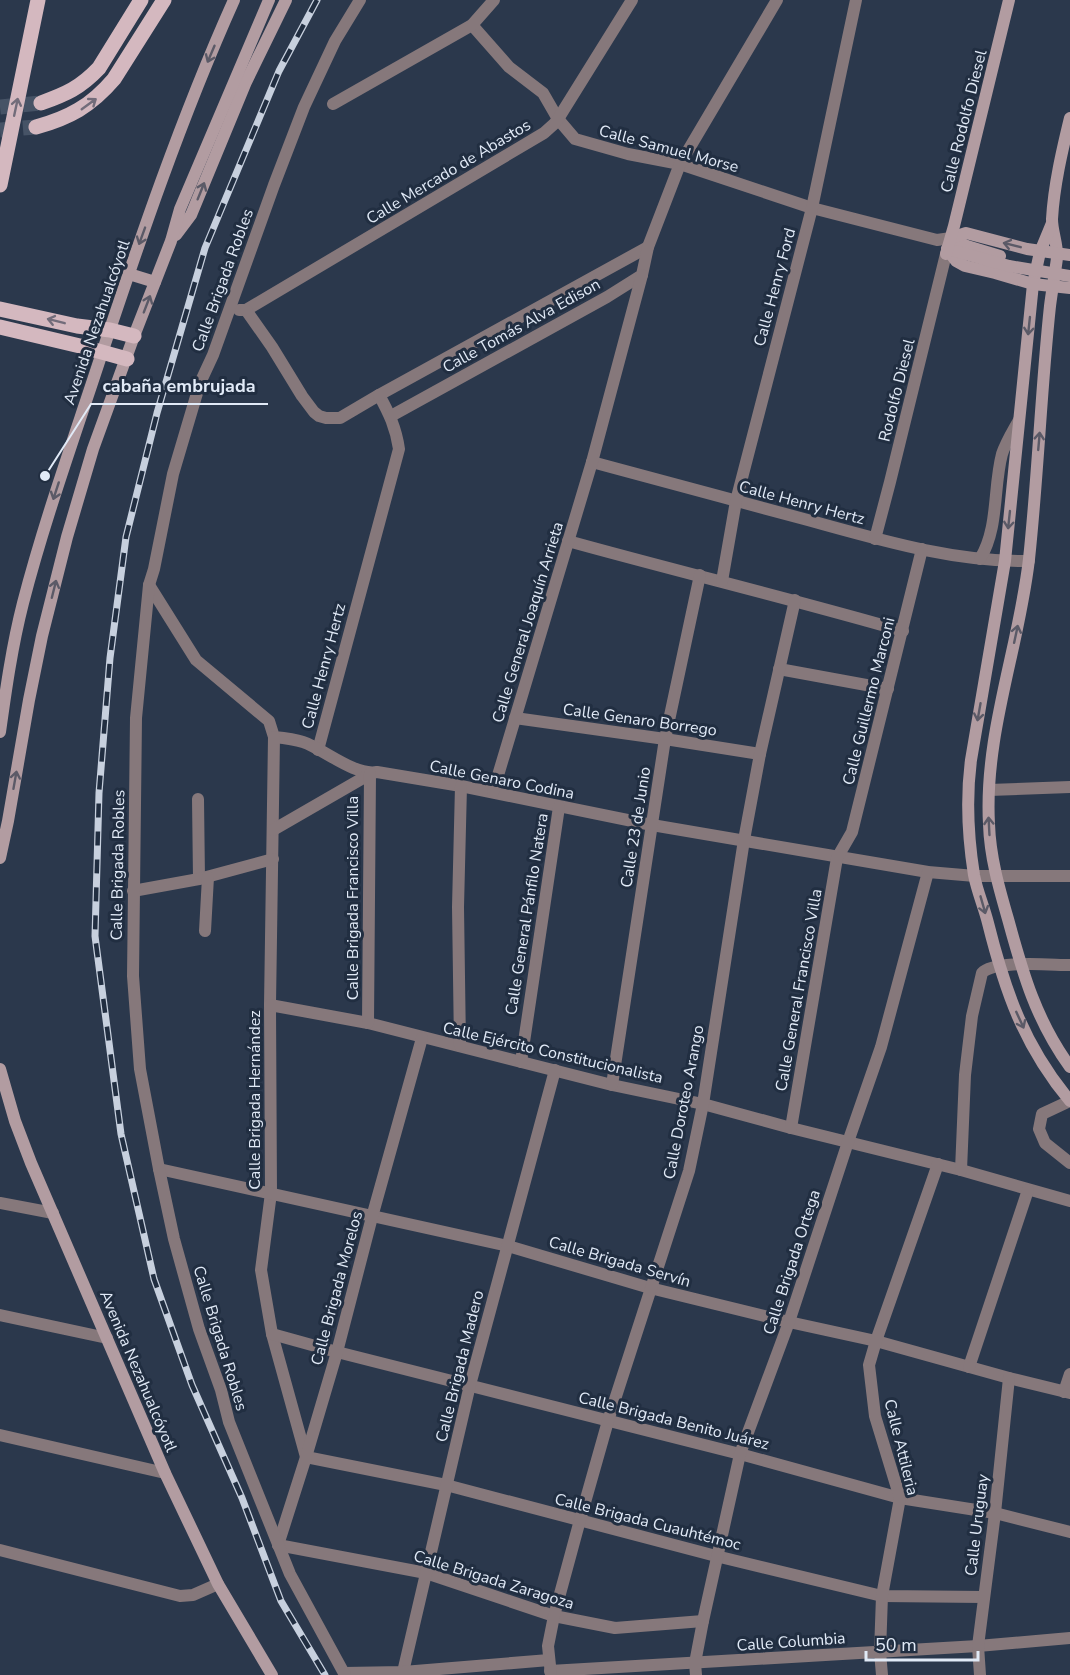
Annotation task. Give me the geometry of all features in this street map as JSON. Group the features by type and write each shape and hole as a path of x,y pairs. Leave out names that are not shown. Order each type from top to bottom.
{"main road":[{"path":"0,185 39,0"},
{"path":"41,103 75,89 99,68 141,0"},
{"path":"36,128 57,122 76,112 104,90 114,79 164,0"},
{"name":"Avenida Nezahualcóyotl","path":"0,732 14,642 25,594 75,431 180,132 234,0"},
{"path":"0,858 9,821 42,636 93,449 171,241 180,208 269,0"},
{"path":"171,241 191,215 246,82 286,0"},
{"name":"Calle Rodolfo Diesel","path":"945,245 1009,0"},
{"path":"1070,118 1054,193 1052,222 1040,252 1033,284 1005,561 968,789 968,812 975,876 1006,989 1036,1054 1053,1081 1070,1101"},
{"path":"1052,222 1064,255 1052,287 1029,561 994,742 988,823 996,877 1027,988 1042,1020 1065,1053 1070,1067"},
{"path":"1064,255 1040,252 966,233 945,245 957,261 965,266 1033,284 1070,288"},
{"name":"Calle Samuel Morse","path":"945,245 1009,259 1070,268"},
{"name":"Calle Samuel Morse","path":"965,250 1008,266 1070,276"},
{"path":"129,274 155,282"},
{"path":"0,309 134,336"},
{"path":"0,327 127,359"},
{"name":"Avenida Nezahualcóyotl","path":"0,1069 27,1153 165,1473 218,1584 272,1675"}],"street":[{"name":"Calle Brigada Robles","path":"344,1674 290,1574 229,1422 221,1390 199,1329 174,1239 140,1070 133,976 133,891 136,718 149,585 173,474 200,383 213,355 304,106 335,41 360,0"},
{"path":"333,104 472,25 494,0"},
{"name":"Calle Mercado de Abastos","path":"246,310 544,133 558,118 632,0"},
{"path":"642,275 648,247 680,164 777,0"},
{"name":"Calle Henry Ford","path":"722,581 736,501 812,208 856,0"},
{"name":"Calle Samuel Morse","path":"472,25 509,67 543,93 558,118 575,139 628,154 680,164 812,208 945,245"},
{"name":"Rodolfo Diesel","path":"875,539 945,245"},
{"name":"Calle Tomás Alva Edison","path":"246,310 314,412 326,418 340,418 648,247"},
{"name":"Calle Tomás Alva Edison","path":"391,416 608,297 642,275"},
{"name":"Calle General Joaquín Arrieta","path":"493,792 592,462 642,275"},
{"path":"229,310 246,310"},
{"name":"Calle Henry Hertz","path":"318,750 399,449 391,416 379,395"},
{"path":"980,559 986,548 1002,454 1019,420"},
{"name":"Calle Henry Hertz","path":"592,462 875,539 980,559 1029,561"},
{"path":"568,541 672,570 795,600 903,631"},
{"name":"Calle Guillermo Marconi","path":"837,858 852,832 922,549"},
{"name":"Calle 23 de Junio","path":"612,1085 665,739 700,576"},
{"path":"149,585 196,660 269,721 274,737"},
{"name":"Calle Doroteo Arango","path":"550,1669 548,1646 554,1616 580,1520 608,1421 689,1171 703,1104 744,840 760,754 795,600"},
{"path":"779,669 888,689"},
{"name":"Calle Genaro Borrego","path":"515,718 760,754"},
{"name":"Calle Genaro Codina","path":"274,737 303,742 332,758 370,774 377,772 461,786 652,825 837,858 927,872 975,876 1070,876"},
{"name":"Calle Brigada Hernández","path":"274,737 270,1193 261,1270 272,1334 306,1457"},
{"path":"273,830 370,774"},
{"name":"Calle Brigada Francisco Villa","path":"368,1023 370,774"},
{"path":"460,1046 458,908 461,786"},
{"path":"989,790 1070,787"},
{"path":"198,799 205,931"},
{"name":"Calle General Pánfilo Natera","path":"520,1062 559,807"},
{"name":"Calle General Francisco Villa","path":"791,1128 837,858"},
{"path":"133,891 203,878 273,859"},
{"name":"Calle Brigada Ortega","path":"696,1669 716,1556 740,1454 789,1322 881,1047 927,872"},
{"path":"961,1170 965,1075 972,1016 982,973 986,969 999,965 1070,965"},
{"name":"Calle Ejército Constitucionalista","path":"270,1005 368,1023 612,1085 703,1104 961,1170 1070,1202"},
{"name":"Calle Brigada Morelos","path":"278,1545 337,1352 422,1038"},
{"name":"Calle Brigada Madero","path":"403,1672 470,1385 555,1070"},
{"path":"1070,1101 1042,1114 1039,1129 1046,1143 1070,1163"},
{"name":"Calle Attileria","path":"882,1675 880,1652 882,1596 900,1498 875,1416 869,1365 938,1164"},
{"name":"Calle Brigada Servín","path":"159,1169 508,1246 650,1288 876,1341 1067,1392"},
{"path":"969,1367 1028,1190"},
{"path":"0,1203 53,1213"},
{"path":"0,1315 107,1338"},
{"name":"Calle Brigada Benito Juárez","path":"272,1334 740,1454 900,1498 995,1513 1070,1532"},
{"path":"1067,1392 1070,1374"},
{"name":"Calle Uruguay","path":"980,1675 978,1646 1009,1378"},
{"path":"0,1435 165,1473"},
{"name":"Calle Brigada Cuauhtémoc","path":"306,1457 446,1485 716,1556 882,1596 984,1597"},
{"name":"Calle Brigada Zaragoza","path":"278,1545 426,1573 554,1616 615,1628 703,1621"},
{"path":"0,1550 180,1596 193,1595 218,1584"},
{"name":"Calle Columbia","path":"344,1674 550,1669 696,1669 1070,1638"}],"tunnel":[{"path":"0,107 41,103"},
{"path":"0,130 36,127"}],"railway":[{"path":"317,0 279,71 205,248 157,413 126,537 110,658 99,793 95,936 121,1134 154,1279 192,1385 242,1498 281,1601 325,1675"}],"place":[{"name":"cabaña embrujada","path":"45,476"}]}
